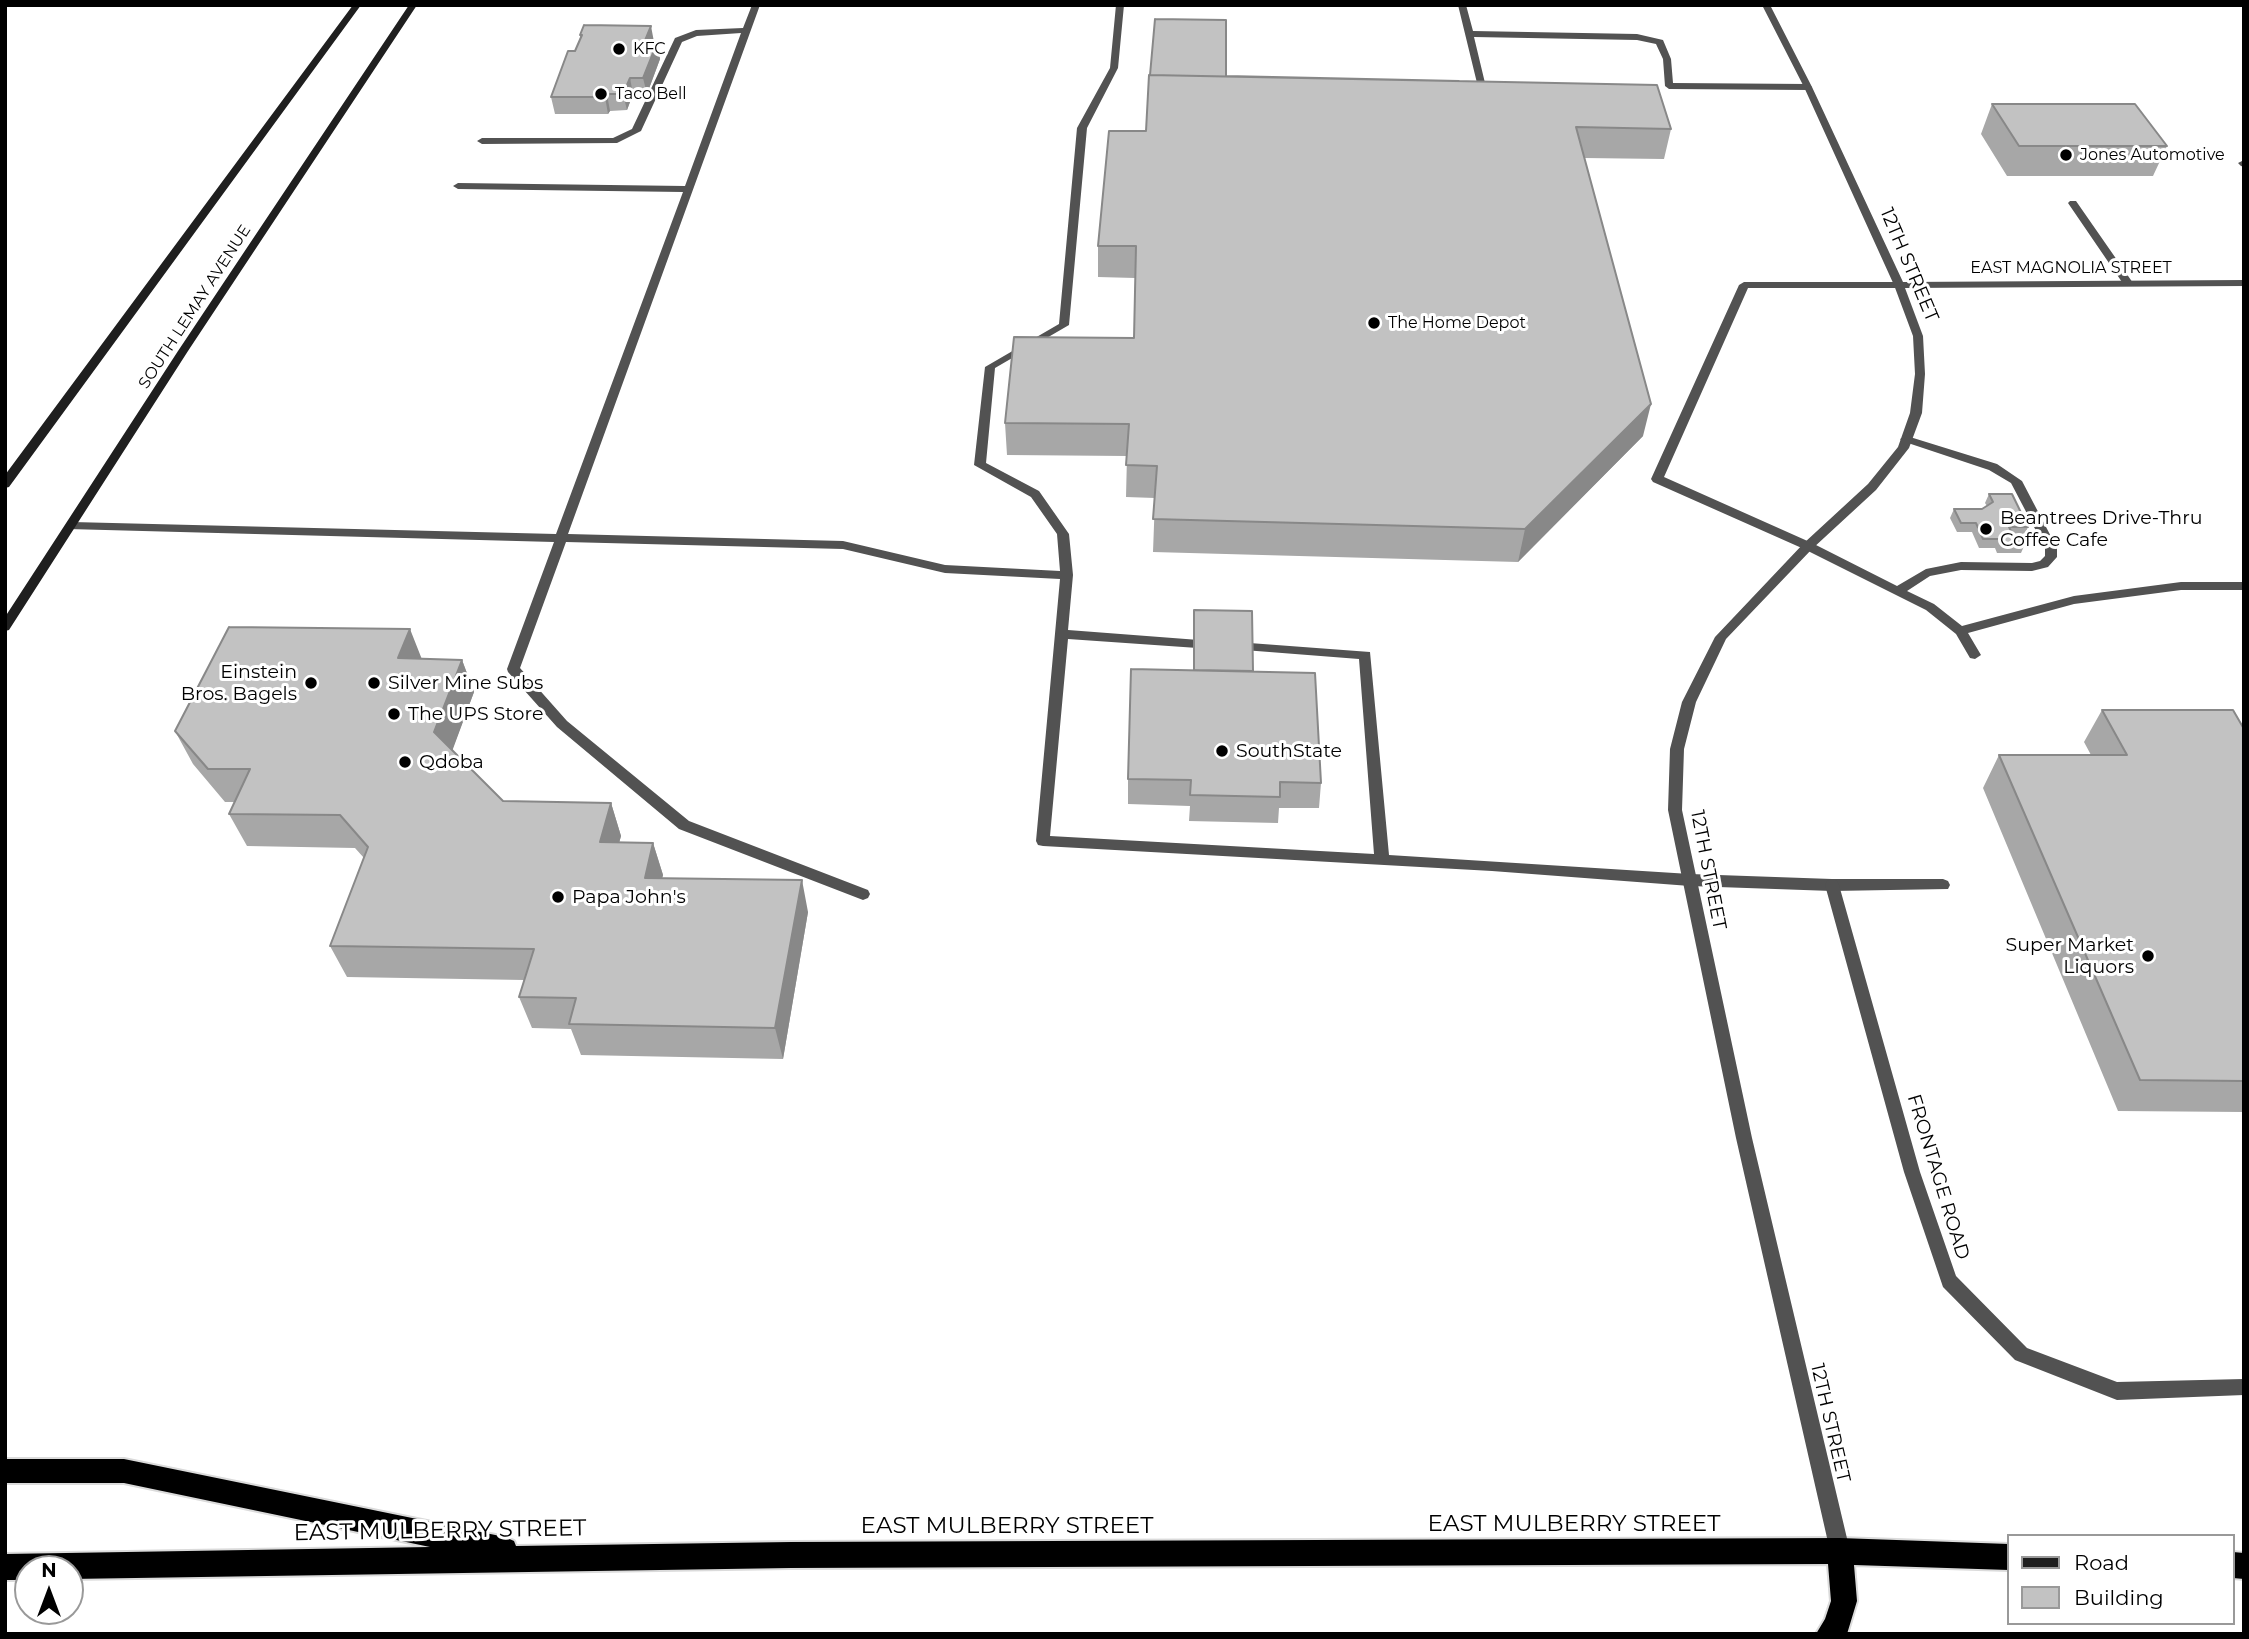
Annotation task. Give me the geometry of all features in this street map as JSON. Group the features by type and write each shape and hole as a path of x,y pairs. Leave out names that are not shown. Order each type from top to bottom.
{"highway":[{"path":"5,1471 124,1471 540,1557"},
{"name":"EAST MULBERRY STREET","path":"5,1567 540,1557 1840,1551 2008,1557"},
{"path":"1829,1634 1836,1627 1844,1601 1840,1551"}],"main road":[{"path":"5,484 356,5"},
{"name":"SOUTH LEMAY AVENUE","path":"5,627 183,351 413,5"}],"street":[{"path":"756,5 513,669 562,724 684,825 863,894"},
{"path":"1120,5 1114,68 1082,128 1064,325 990,367 980,465 1035,494 1063,534 1067,575 1043,841 1690,880 1832,886 1943,885"},
{"path":"1462,5 1481,83"},
{"name":"12TH STREET","path":"1766,5 1808,87 1899,285 1918,336 1920,374 1916,413 1903,448 1872,486 1808,546 1721,637 1689,702 1677,749 1675,810 1744,1138 1840,1551"},
{"path":"482,141 614,141 636,131 678,40 695,33 747,30"},
{"path":"1469,34 1637,37 1660,42 1667,59 1669,86 1808,87"},
{"path":"458,186 689,189"},
{"path":"2073,203 2128,283"},
{"name":"EAST MAGNOLIA STREET","path":"1808,546 1657,479 1744,285 2244,283"},
{"path":"1898,591 1926,573 1961,566 2032,567 2044,564 2051,557 2051,548 2016,481 1993,467 1906,439"},
{"path":"72,526 843,545 945,569 1067,575"},
{"path":"1808,546 1930,607 1960,631 1975,655"},
{"path":"1960,631 2074,600 2181,586 2244,586"},
{"path":"1061,634 1365,655 1382,860"},
{"name":"FRONTAGE ROAD","path":"1832,886 1912,1172 1949,1281 2021,1354 2117,1391 2244,1387"}],"building":[{"path":"1155,19 1226,20 1226,76 1459,81 1150,75"},
{"path":"584,25 651,26 644,43 657,43 643,78 630,78 623,94 607,94 605,97 551,97 568,51 575,51"},
{"name":"The Home Depot","path":"1149,75 1657,85 1671,129 1576,127 1651,404 1525,529 1153,519 1157,466 1126,465 1129,424 1005,423 1014,337 1134,338 1136,246 1098,246 1109,131 1146,131"},
{"path":"1992,104 2135,104 2167,146 2019,146"},
{"path":"1989,494 2012,494 2028,527 2009,527 2014,537 2022,537 2025,544 2001,544 1999,539 1983,539 1976,523 1961,523 1954,509 1982,509 1993,502"},
{"path":"1194,610 1252,611 1253,671 1194,670"},
{"path":"229,627 410,629 398,658 462,660 434,732 503,801 611,803 600,842 653,843 645,878 802,880 775,1028 569,1024 576,998 519,997 534,949 330,946 368,847 340,815 229,814 250,769 208,769 175,731"},
{"name":"SouthState","path":"1131,669 1315,673 1321,783 1280,782 1280,797 1190,795 1191,780 1128,779"},
{"name":"Super Market Liquors","path":"2102,710 2233,710 2244,729 2244,1081 2140,1080 1999,755 2127,755"}],"place":[{"name":"KFC","path":"619,49"},
{"name":"Taco Bell","path":"601,94"},
{"name":"Jones Automotive","path":"2066,155"},
{"name":"The Home Depot","path":"1374,323"},
{"name":"Beantrees Drive-Thru Coffee Cafe","path":"1986,529"},
{"name":"Einstein Bros. Bagels","path":"311,683"},
{"name":"Silver Mine Subs","path":"374,683"},
{"name":"The UPS Store","path":"394,714"},
{"name":"SouthState","path":"1222,751"},
{"name":"Qdoba","path":"405,762"},
{"name":"Papa John's","path":"558,897"},
{"name":"Super Market Liquors","path":"2148,956"}]}
